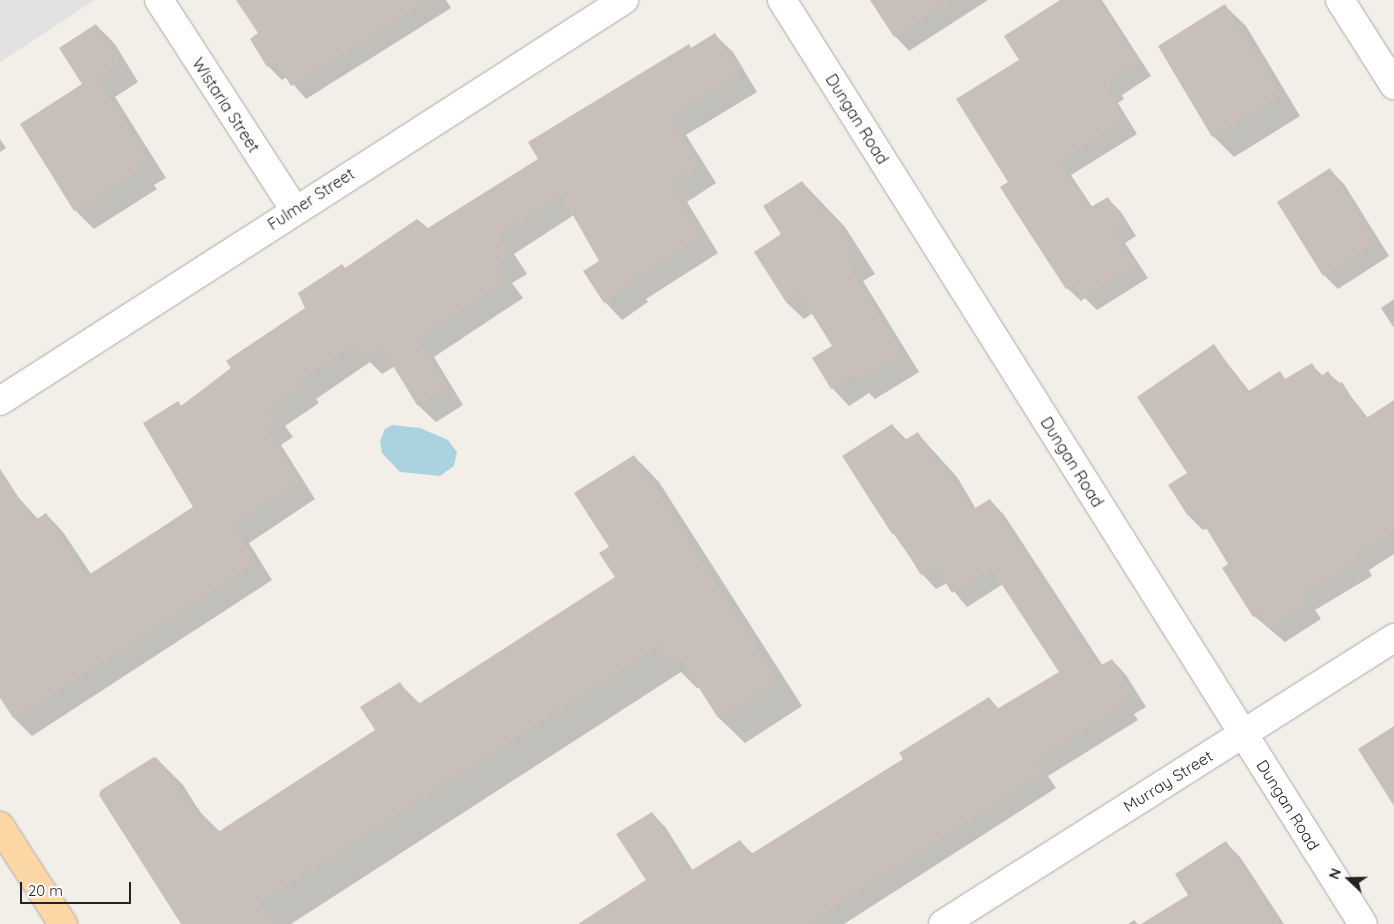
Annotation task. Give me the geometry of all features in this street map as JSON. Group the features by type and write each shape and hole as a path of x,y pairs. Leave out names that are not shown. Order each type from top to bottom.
{"main road":[{"path":"0,826 63,924"}],"street":[{"name":"Wistaria Street","path":"159,0 294,210"},
{"name":"Fulmer Street","path":"0,401 294,210 624,0"},
{"name":"Dungan Road","path":"782,0 1363,924"},
{"path":"1340,0 1394,85"},
{"name":"Murray Street","path":"942,924 1394,638"}],"shaded area":[{"path":"0,0 95,0 0,62"}],"water":[{"path":"392,425 420,428 448,440 457,452 454,466 440,476 400,472 382,453 380,441 385,429"}],"building":[{"path":"236,0 427,0 291,86 276,62 267,67 250,39 258,33"},
{"path":"870,0 952,0 894,37"},
{"path":"1060,0 1099,0 1139,62 1109,81 1112,86 1106,89 1124,120 1059,161 1089,208 1108,197 1123,222 1113,229 1135,265 1083,298 1074,284 1066,289 1000,187 1008,182 956,99 1019,60 1004,36"},
{"path":"1225,4 1281,95 1212,137 1158,46"},
{"path":"96,24 120,62 97,78 148,159 136,166 139,170 74,211 20,124 82,84 59,48"},
{"path":"715,33 740,74 670,117 700,165 670,184 702,235 630,281 632,284 604,303 583,271 599,261 561,194 498,236 510,256 496,265 506,280 417,339 447,387 417,405 381,346 364,358 354,344 299,381 303,385 269,408 276,419 265,427 299,481 232,526 256,562 14,719 0,698 0,469 34,521 46,513 87,576 193,507 143,423 178,401 181,406 231,368 226,361 305,308 298,293 342,264 345,268 417,219 428,228 538,159 528,142 689,44 691,48"},
{"path":"1330,168 1376,242 1323,276 1277,202"},
{"path":"802,181 822,211 827,208 858,256 846,263 903,354 856,383 852,375 831,389 812,358 832,346 799,293 786,302 754,252 781,234 763,206"},
{"path":"1214,344 1247,392 1280,371 1285,379 1312,363 1320,377 1328,371 1337,385 1342,382 1365,419 1394,400 1394,531 1355,555 1359,561 1302,595 1308,604 1269,628 1260,613 1253,617 1222,568 1228,564 1196,511 1188,516 1168,485 1187,473 1137,397"},
{"path":"892,424 903,441 918,432 938,464 942,461 972,510 990,499 1097,663 1100,666 1112,659 1132,692 1120,699 1124,705 1034,761 1042,773 807,924 578,924 646,880 616,834 652,812 689,872 740,840 751,854 903,759 899,753 989,697 997,709 1059,672 991,568 952,593 935,566 921,575 895,533 892,534 842,456"},
{"path":"634,455 777,680 718,718 680,658 671,664 659,645 259,903 273,924 181,924 99,795 101,790 154,757 157,758 192,812 198,808 215,834 375,730 360,707 400,682 415,706 615,577 599,553 609,547 574,493"},
{"path":"1394,726 1394,806 1358,749"},
{"path":"1226,841 1280,924 1141,924 1188,895 1175,874"}]}
